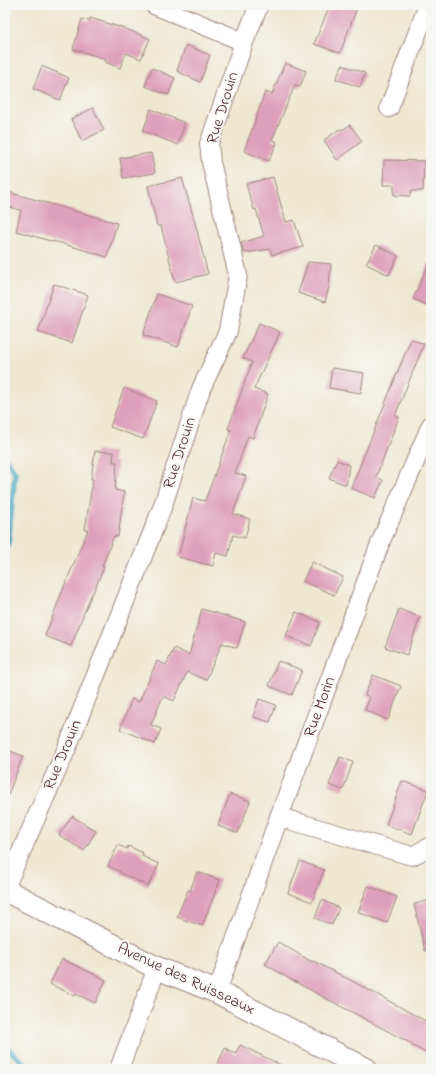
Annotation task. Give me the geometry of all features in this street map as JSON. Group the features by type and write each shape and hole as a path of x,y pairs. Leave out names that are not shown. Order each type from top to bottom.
{"street":[{"path":"154,5 244,42"},
{"name":"Rue Drouin","path":"5,889 67,748 162,508 201,389 228,331 238,275 211,162 209,144 244,42 259,5"},
{"path":"389,108 428,5"},
{"name":"Rue Morin","path":"217,992 279,817 381,541 431,425"},
{"path":"279,817 412,856 431,846"},
{"name":"Avenue des Ruisseaux","path":"5,889 158,968 217,992 366,1069"},
{"path":"119,1069 158,968"}],"building":[{"path":"330,5 358,5 340,53 314,44"},
{"path":"90,18 119,26 150,39 141,59 126,53 120,68 105,62 106,59 73,49 82,19 89,21"},
{"path":"186,45 210,55 200,82 177,71"},
{"path":"285,63 306,71 300,87 295,85 272,140 277,142 269,161 244,151 265,92 272,94"},
{"path":"342,65 365,73 360,87 336,79"},
{"path":"42,66 69,78 60,100 33,89"},
{"path":"152,68 175,78 168,95 145,86"},
{"path":"93,108 104,130 82,141 71,119"},
{"path":"151,109 185,123 178,145 143,131"},
{"path":"350,125 362,141 337,160 324,140 340,129 342,130"},
{"path":"151,153 155,173 123,178 120,158"},
{"path":"384,160 424,161 423,191 411,191 410,196 394,195 394,185 383,185"},
{"path":"273,177 286,222 294,220 303,247 272,255 270,249 244,253 241,243 264,236 256,209 254,210 246,184"},
{"path":"182,178 208,274 175,282 161,226 157,226 148,186"},
{"path":"5,191 117,223 107,257 16,231 21,210 5,206"},
{"path":"376,245 398,256 389,275 366,264"},
{"path":"431,258 431,307 413,299"},
{"path":"308,262 331,264 329,287 325,302 298,293"},
{"path":"54,284 88,295 72,343 38,332"},
{"path":"157,294 192,306 178,347 143,335"},
{"path":"259,323 280,332 254,389 268,394 253,438 248,436 235,473 246,476 233,514 250,519 245,538 233,535 228,556 216,553 213,566 178,557 193,498 205,501 231,430 228,429 252,362 243,358"},
{"path":"411,339 424,344 395,416 399,417 376,477 383,480 375,498 351,488"},
{"path":"332,368 364,373 361,393 329,388"},
{"path":"124,388 157,401 143,439 110,427"},
{"path":"95,451 114,452 113,462 117,462 115,490 124,492 118,537 114,536 102,566 104,567 71,646 45,636 88,530 85,530 93,479 91,479"},
{"path":"337,460 349,465 346,485 329,478"},
{"path":"312,562 343,577 334,595 303,581"},
{"path":"202,609 245,622 237,648 222,643 206,680 187,672 174,701 163,696 151,725 161,729 155,744 120,729 132,699 139,702 157,661 166,665 174,648 189,655"},
{"path":"399,609 420,617 407,655 385,647"},
{"path":"296,612 320,622 311,646 286,636"},
{"path":"278,661 302,670 292,695 269,686"},
{"path":"373,675 401,686 388,720 365,710 370,697 365,695"},
{"path":"259,699 276,705 270,722 253,717"},
{"path":"5,749 23,756 6,800 5,800"},
{"path":"340,757 353,762 343,790 329,785"},
{"path":"402,781 428,790 412,834 386,825"},
{"path":"230,794 250,801 238,833 218,826"},
{"path":"72,816 96,831 84,851 59,835"},
{"path":"118,845 127,849 128,846 143,853 142,856 159,864 148,886 108,866"},
{"path":"300,861 324,870 312,902 288,893"},
{"path":"197,872 220,880 202,926 177,917 188,890 190,891"},
{"path":"368,886 397,897 387,923 358,912"},
{"path":"322,900 339,908 332,925 315,918"},
{"path":"431,900 431,951 425,951 414,904"},
{"path":"278,942 312,962 313,961 356,983 431,1024 431,1056 411,1045 412,1044 288,978 265,964"},
{"path":"62,959 106,980 95,1003 76,994 75,996 50,984"},
{"path":"240,1045 289,1069 215,1069 225,1048 235,1054"}],"waterway":[{"path":"5,458 15,472 8,545 5,551"},
{"path":"5,1046 31,1069"}]}
